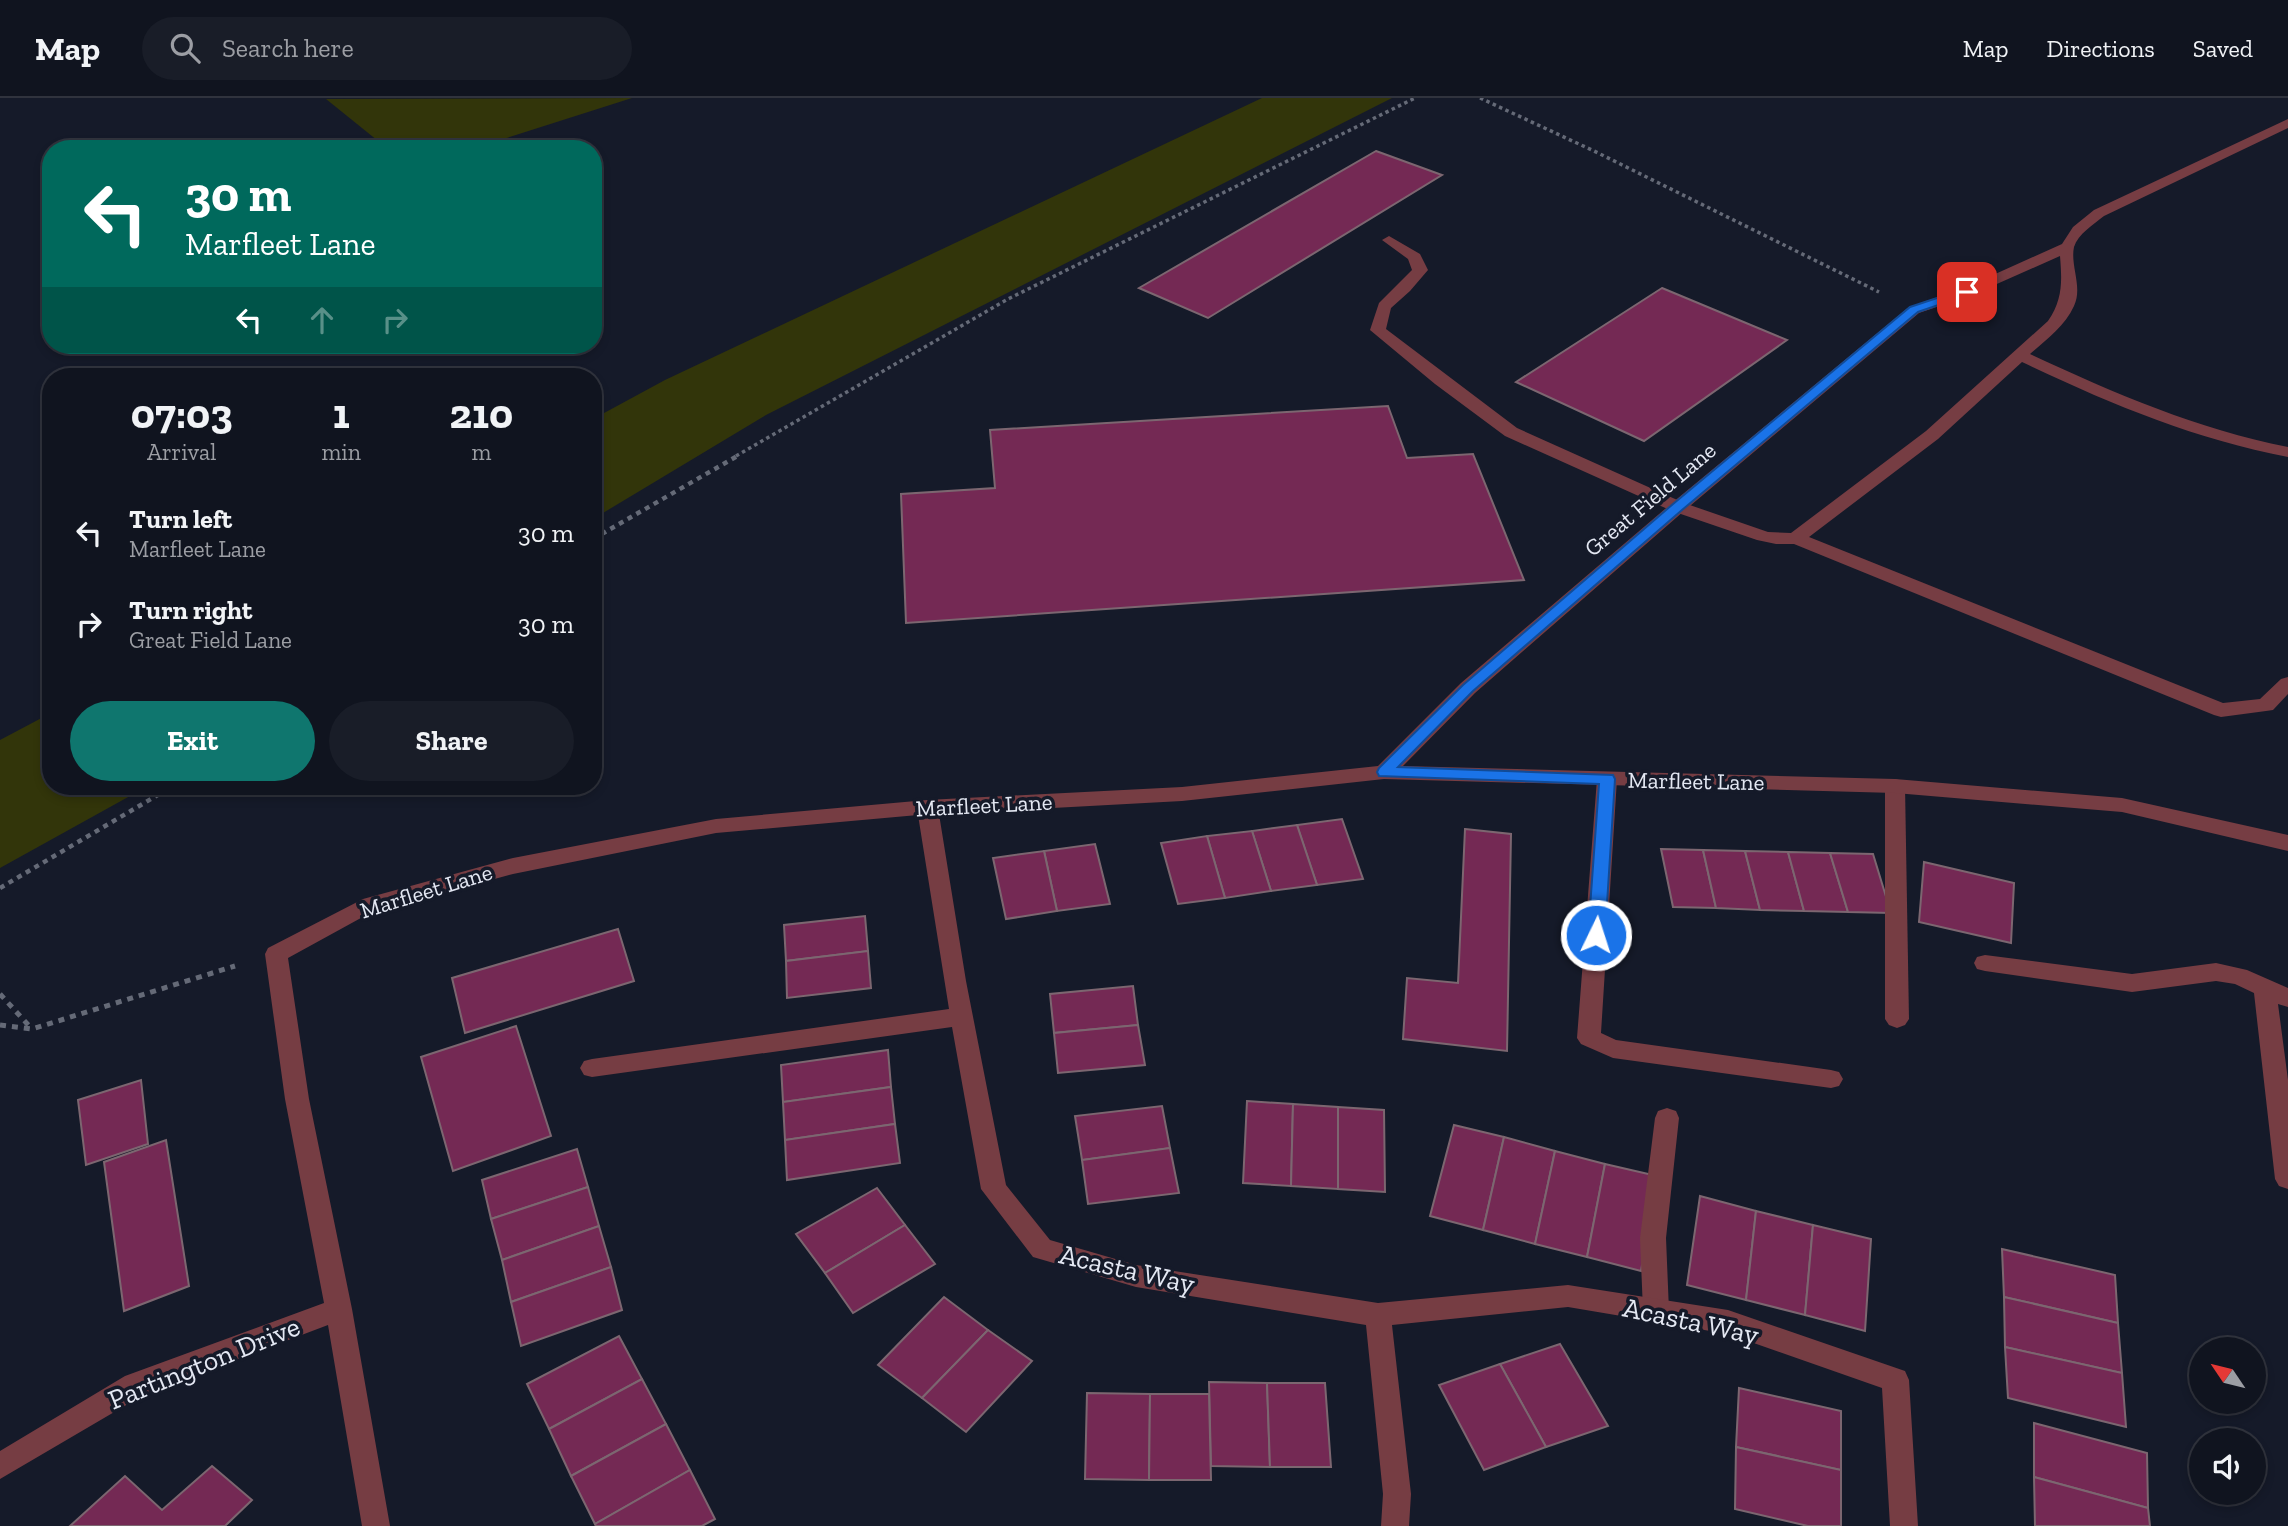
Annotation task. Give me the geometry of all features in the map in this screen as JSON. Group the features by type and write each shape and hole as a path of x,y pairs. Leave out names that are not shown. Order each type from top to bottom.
{"street":[{"path":"1796,538 1932,435 2054,324 2067,305 2070,286 2067,247 2078,230 2099,213 2288,123"},
{"path":"1389,240 1415,257 1420,270 1405,288 1384,306 1378,330 1511,432 1678,507 1763,536 1776,539 1796,538 2221,710 2266,705 2288,683"},
{"name":"Great Field Lane","path":"1384,772 1468,688 1678,507 1914,310 1967,292 2067,247"},
{"path":"2020,355 2092,389 2190,429 2250,446 2288,452"},
{"name":"Marfleet Lane","path":"276,954 363,907 513,866 716,826 927,807 1182,794 1384,772 1895,786 2122,805 2288,843"},
{"path":"1607,779 1589,1038 1614,1049 1831,1079"},
{"path":"1895,786 1897,1019"},
{"name":"Acasta Way","path":"927,807 955,981 994,1189 1042,1249 1136,1276 1378,1315 1568,1296 1728,1322 1895,1380 1904,1526"},
{"path":"276,954 297,1099 339,1309 376,1526"},
{"path":"1985,963 2132,983 2216,972 2239,976 2288,998"},
{"path":"2264,988 2288,1179"},
{"path":"592,1068 963,1016"},
{"path":"1656,1311 1651,1276 1651,1237 1667,1118"},
{"name":"Partington Drive","path":"0,1466 135,1385 339,1309"},
{"path":"1378,1315 1397,1493 1395,1526"}],"path":[{"path":"602,534 1008,299 1415,98"},
{"path":"1480,98 1594,151 1914,310"},
{"path":"0,887 158,795"},
{"path":"0,1025 32,1029 276,954"},
{"path":"0,994 32,1029"}],"green space":[{"path":"632,98 500,140 377,140 326,99"},
{"path":"1262,98 1392,98 766,415 602,514 602,414 665,380"},
{"path":"42,718 42,795 132,795 0,868 0,740"}],"building":[{"path":"1376,151 1442,175 1208,318 1139,288"},
{"path":"1662,288 1787,340 1644,441 1516,382"},
{"path":"1388,406 1407,458 1473,454 1524,580 906,623 901,494 995,488 990,430"},
{"path":"1342,819 1363,879 1317,885 1297,825"},
{"path":"1297,825 1317,885 1271,891 1252,831"},
{"path":"1465,829 1511,834 1507,1051 1403,1039 1407,978 1458,983"},
{"path":"1252,831 1271,891 1225,898 1207,836"},
{"path":"1207,836 1225,898 1178,904 1161,843"},
{"path":"1095,844 1110,904 1057,911 1044,851"},
{"path":"1661,849 1703,850 1716,908 1673,907"},
{"path":"1703,850 1745,851 1760,910 1716,908"},
{"path":"1044,851 1057,911 1006,919 993,858"},
{"path":"1745,851 1788,852 1804,911 1760,910"},
{"path":"1788,852 1830,853 1848,912 1804,911"},
{"path":"1830,853 1873,854 1891,913 1848,912"},
{"path":"1924,862 2014,883 2011,943 1919,922"},
{"path":"865,916 868,951 786,961 784,925"},
{"path":"618,929 634,981 465,1033 452,978"},
{"path":"868,951 871,988 787,998 786,961"},
{"path":"1133,986 1138,1025 1054,1033 1050,994"},
{"path":"1138,1025 1145,1065 1058,1073 1054,1033"},
{"path":"516,1026 551,1136 453,1171 421,1057"},
{"path":"888,1050 891,1087 783,1102 781,1065"},
{"path":"141,1080 148,1144 86,1165 78,1100"},
{"path":"891,1087 895,1124 785,1140 783,1102"},
{"path":"1247,1101 1293,1104 1291,1186 1243,1183"},
{"path":"1293,1104 1338,1107 1338,1189 1291,1186"},
{"path":"1162,1106 1170,1148 1082,1160 1075,1116"},
{"path":"1338,1107 1384,1110 1385,1192 1338,1189"},
{"path":"895,1124 900,1163 787,1180 785,1140"},
{"path":"1454,1125 1504,1137 1483,1230 1430,1216"},
{"path":"1504,1137 1555,1151 1535,1244 1483,1230"},
{"path":"166,1140 189,1286 124,1311 104,1162"},
{"path":"1170,1148 1179,1193 1088,1204 1082,1160"},
{"path":"577,1149 588,1187 491,1219 482,1180"},
{"path":"1555,1151 1605,1164 1587,1257 1535,1244"},
{"path":"1605,1164 1657,1176 1641,1271 1587,1257"},
{"path":"588,1187 599,1226 502,1260 491,1219"},
{"path":"877,1188 905,1225 825,1273 796,1234"},
{"path":"1700,1196 1756,1211 1746,1300 1687,1285"},
{"path":"1756,1211 1813,1225 1805,1315 1746,1300"},
{"path":"905,1225 935,1264 853,1313 825,1273"},
{"path":"1813,1225 1871,1239 1865,1331 1805,1315"},
{"path":"599,1226 611,1267 511,1302 502,1260"},
{"path":"2002,1249 2115,1275 2118,1323 2004,1297"},
{"path":"611,1267 622,1310 521,1346 511,1302"},
{"path":"944,1297 988,1330 922,1398 878,1365"},
{"path":"2004,1297 2118,1323 2122,1373 2005,1347"},
{"path":"988,1330 1032,1361 966,1432 922,1398"},
{"path":"619,1336 642,1379 549,1429 527,1384"},
{"path":"1560,1344 1608,1426 1546,1447 1500,1364"},
{"path":"2005,1347 2122,1373 2126,1427 2008,1398"},
{"path":"1500,1364 1546,1447 1484,1470 1439,1385"},
{"path":"642,1379 666,1424 571,1476 549,1429"},
{"path":"1209,1382 1267,1383 1270,1467 1211,1466"},
{"path":"1267,1383 1325,1383 1331,1467 1270,1467"},
{"path":"1739,1388 1841,1411 1841,1470 1736,1447"},
{"path":"1087,1393 1150,1394 1149,1480 1085,1479"},
{"path":"1150,1394 1209,1394 1211,1480 1149,1480"},
{"path":"2034,1423 2147,1453 2148,1508 2034,1477"},
{"path":"666,1424 690,1470 595,1524 571,1476"},
{"path":"1736,1447 1841,1470 1841,1526 1808,1526 1735,1509"},
{"path":"212,1466 252,1500 225,1526 70,1526 125,1476 162,1510"},
{"path":"690,1470 715,1519 702,1526 596,1526 595,1524"},
{"path":"2034,1477 2148,1508 2150,1526 2035,1526"}],"route":[{"path":"1596,935 1607,779 1384,772 1468,688 1678,507 1914,310 1967,292"}]}
